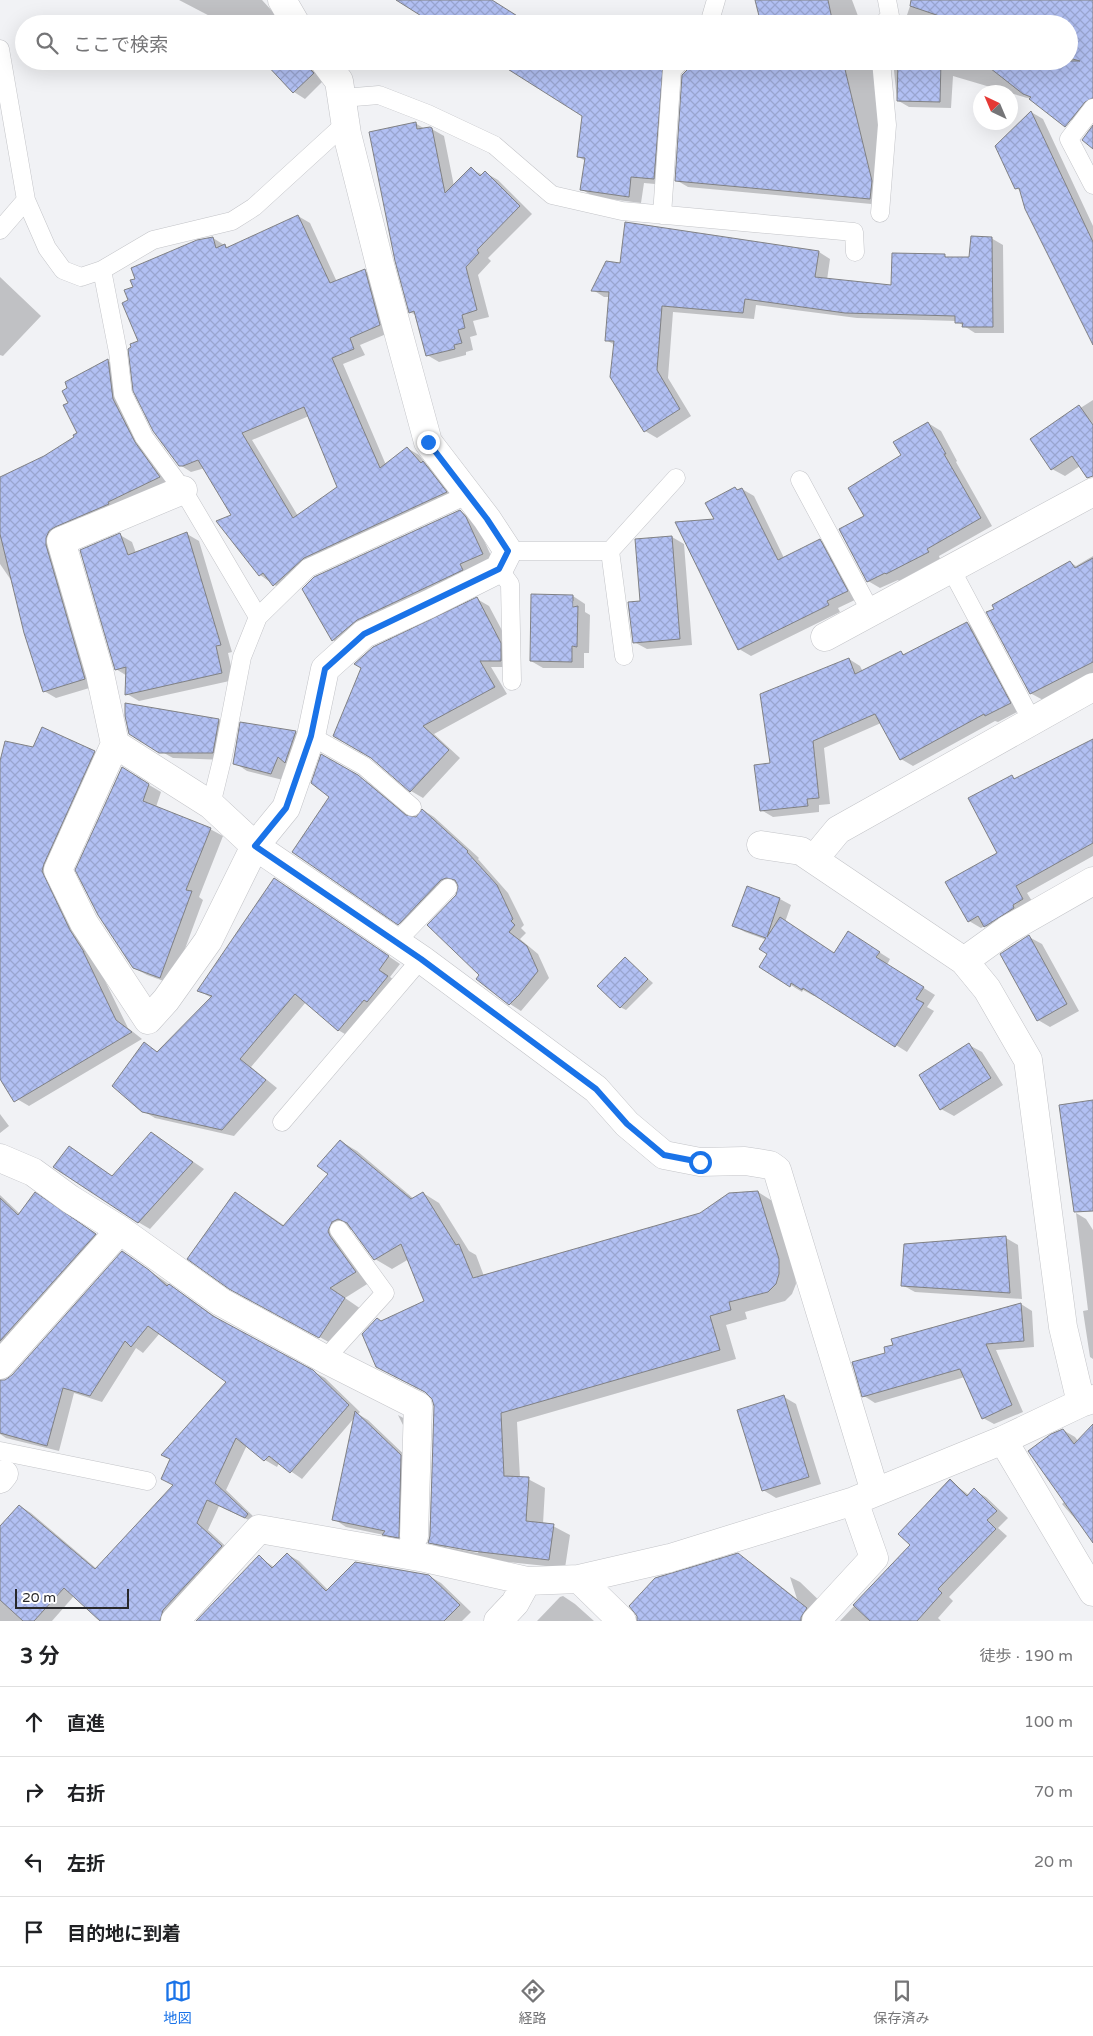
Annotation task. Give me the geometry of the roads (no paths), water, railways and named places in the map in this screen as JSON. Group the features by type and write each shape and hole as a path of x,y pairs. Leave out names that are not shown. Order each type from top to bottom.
{"street":[{"path":"282,0 291,15"},
{"path":"183,490 61,541 100,674 115,744 58,870 84,923 148,1020 166,1000 208,941 255,846 286,808 311,736 325,669 364,634 503,560 468,495 428,442 380,265 344,111 339,81 331,70"},
{"path":"825,637 1093,492"},
{"path":"814,859 838,830 1093,687"},
{"path":"115,744 211,805 255,846 421,959 596,1089 627,1124 664,1155 700,1162 746,1161 770,1165 777,1170 871,1477 863,1497 874,1558 816,1621"},
{"path":"175,1621 259,1529 425,1558 527,1581 579,1579 670,1558 863,1497 1003,1440 1087,1401 1063,1327 1028,1060 986,989 964,961 801,851 761,845"},
{"path":"964,961 1007,930 1093,881"},
{"path":"0,1158 33,1172 70,1199 120,1230 221,1302 325,1359 418,1406 414,1536"},
{"path":"0,1365 120,1230"},
{"path":"1003,1440 1093,1592"},
{"path":"579,1579 622,1621"},
{"path":"498,1621 515,1602 527,1581"}],"lane":[{"path":"711,15 716,0"},
{"path":"887,0 890,15"},
{"path":"0,50 26,200 47,248 63,270 81,277 102,270 153,240 232,221 254,207 344,111 379,95 428,114 494,145 552,195 622,211 854,232 855,252"},
{"path":"662,215 672,70"},
{"path":"880,213 888,125 882,70"},
{"path":"1093,108 1069,140 1093,185"},
{"path":"0,230 26,200"},
{"path":"102,270 118,352 123,394 144,437 183,490 258,617"},
{"path":"512,681 510,584 503,560 610,551 676,478"},
{"path":"800,480 871,612"},
{"path":"211,805 224,756 242,657 258,617 308,568 468,495"},
{"path":"610,551 624,656"},
{"path":"951,569 1032,721"},
{"path":"311,736 364,766 412,807"},
{"path":"396,942 448,888"},
{"path":"282,1122 421,959"},
{"path":"325,1359 386,1293 339,1230"},
{"path":"1,1468 147,1482"}]}
